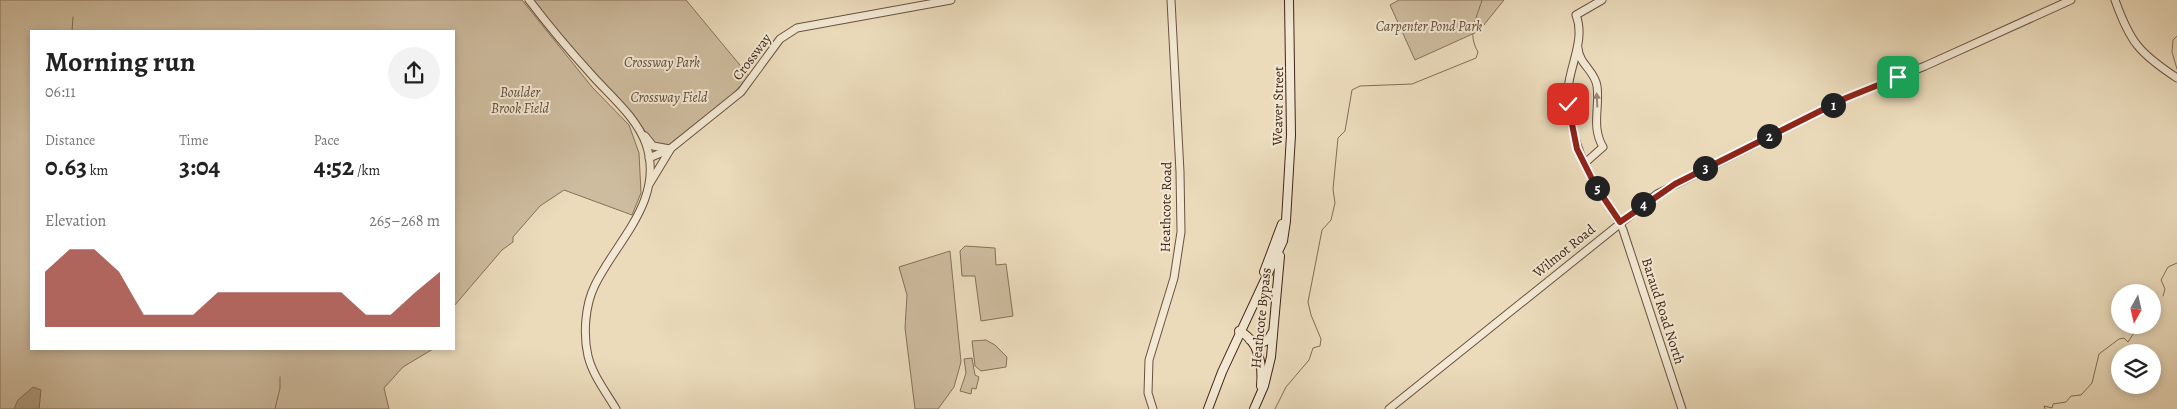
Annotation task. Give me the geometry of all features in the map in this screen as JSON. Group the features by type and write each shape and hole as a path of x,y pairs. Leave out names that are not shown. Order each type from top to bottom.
{"main road":[{"name":"Weaver Street","path":"1239,331 1282,241 1286,213 1291,136 1289,0"},
{"name":"Weaver Street","path":"1208,409 1286,213"},
{"name":"Heathcote Bypass","path":"1254,409 1267,377 1274,327 1277,272 1282,241"},
{"path":"1250,340 1258,344 1265,342 1270,338 1274,327"},
{"name":"Heathcote Bypass","path":"1239,331 1250,340 1257,352 1262,369 1260,395"}],"street":[{"path":"529,0 653,146 670,149 648,186 637,218 596,284 589,303 586,328 588,356 599,382 616,409"},
{"name":"Crossway","path":"649,158 670,149 741,92 784,35 804,26 951,0"},
{"name":"Heathcote Road","path":"1152,409 1148,393 1149,360 1174,278 1181,232 1172,0"},
{"path":"1585,163 1603,147 1596,130 1597,85 1582,63 1578,45 1579,26 1576,14 1602,0"},
{"name":"Wilmot Road","path":"1389,409 1620,222 1675,184 1846,98 1926,66 2071,0"},
{"path":"2115,0 2136,47 2177,78"},
{"name":"Baraud Road North","path":"1578,45 1573,59 1568,96 1574,140 1595,185 1620,222 1682,409"},
{"path":"636,127 646,145 649,158 648,186"}],"green space":[{"name":"Boulder Brook Field","path":"0,0 522,0 592,87 629,125 639,153 641,193 632,215 564,190 540,206 513,237 513,242 502,250 455,305 455,30 30,30 30,350 431,350 403,367 384,388 389,409 0,409"},
{"name":"Crossway Park","path":"533,0 686,0 749,76 732,95 662,150 570,47"},
{"name":"Carpenter Pond Park","path":"1399,0 1504,0 1479,31 1415,60 1390,5"},
{"path":"965,246 995,248 996,265 1006,264 1013,316 981,321 975,276 962,276 960,251"},
{"path":"950,251 961,362 954,387 938,409 915,409 905,328 907,295 899,267"},
{"path":"986,340 995,345 1007,357 1006,367 981,371 975,366 972,341"},
{"path":"972,358 975,375 979,377 976,389 972,388 971,394 960,391 966,373 964,359"}],"shaded area":[{"path":"33,387 41,390 39,409 14,409 18,400"}],"waterway":[{"path":"1275,409 1286,387 1309,360 1313,348 1320,346 1321,339 1308,302 1322,230 1331,220 1335,203 1333,189 1338,138 1345,131 1352,90 1360,86 1412,84 1476,58 1478,52 1473,39 1473,32 1482,0"},
{"path":"72,30 73,17"},
{"path":"2177,36 2173,40 2172,52 2177,69"},
{"path":"2163,296 2165,289 2161,280 2168,267 2177,263"},
{"path":"2045,409 2044,406 2052,408 2053,404 2066,402 2071,396 2081,395 2092,383 2099,354 2119,339 2124,338 2128,342 2133,334"},
{"path":"275,409 280,388 280,377"}],"route":[{"path":"1568,104 1577,149 1595,185 1620,222 1657,194 1675,184 1846,98 1898,77"}],"park label":[{"name":"Crossway Field","path":"669,97"}]}
